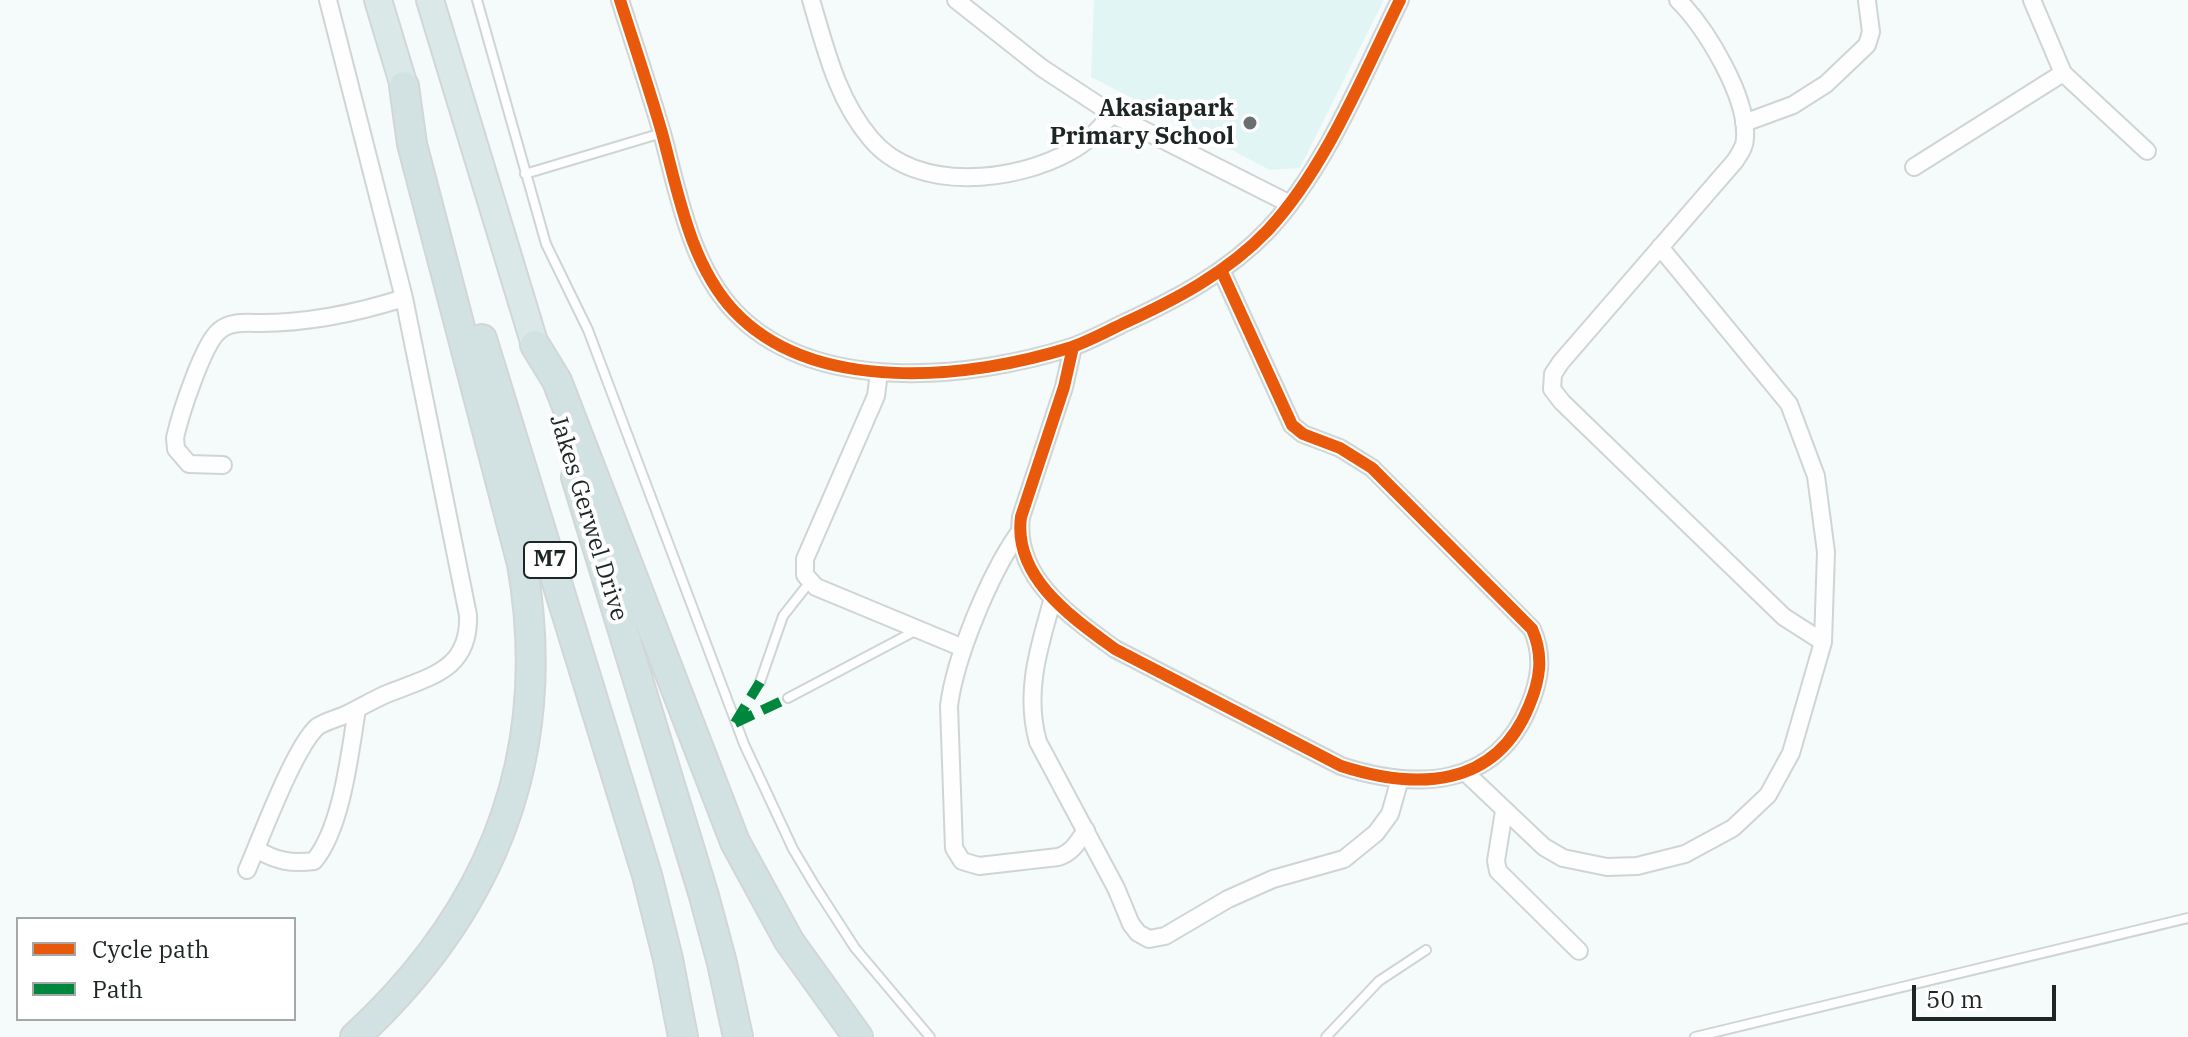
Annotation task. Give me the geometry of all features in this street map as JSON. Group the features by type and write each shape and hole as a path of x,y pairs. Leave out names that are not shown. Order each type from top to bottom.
{"highway":[{"name":"Jakes Gerwel Drive","path":"378,0 645,867 683,1037"},
{"name":"Jakes Gerwel Drive","path":"430,0 704,896 738,1037"},
{"path":"355,1037 392,1002 430,958 462,910 484,869 502,826 518,771 527,725 531,679 530,621 522,564 412,144 404,86"},
{"path":"535,345 557,381 735,842 784,934 858,1037"}],"street":[{"path":"247,870 309,737 319,725 437,674 457,657 469,637 468,615 404,298 328,0"},
{"path":"620,0 697,250 733,311 770,340 805,358 848,369 879,372 992,365 1073,347 1195,289 1267,231 1290,204 1325,149 1400,0"},
{"path":"811,0 836,82 853,114 873,142 901,163 941,175 978,179 1013,172 1072,151 1091,137 1112,114"},
{"path":"956,0 1042,68 1112,114 1290,204"},
{"path":"1678,0 1705,33 1727,71 1744,123 1744,147 1561,362 1553,374 1552,389 1784,617 1823,642"},
{"path":"2032,0 2063,73 2147,151"},
{"path":"1744,123 1793,105 1826,84 1867,45 1871,32 1867,1"},
{"path":"1914,167 2063,73"},
{"path":"1466,773 1544,847 1563,858 1596,866 1622,867 1660,862 1685,854 1733,828 1768,795 1780,776 1804,716 1823,642 1826,552 1816,476 1789,404 1660,247"},
{"path":"1018,534 1028,566 1044,590 1091,631 1129,656 1341,766 1368,775 1400,779 1466,773 1504,748 1519,729 1536,689 1541,662 1532,629 1372,468 1340,448 1303,434 1292,425 1221,270"},
{"path":"223,465 189,464 176,449 175,438 207,348 220,329 246,323 308,321 359,312 404,298"},
{"path":"1073,347 1064,387 1018,534 1005,553 963,648 949,706 953,839 957,855 969,864 979,866 1067,854 1102,861"},
{"path":"879,372 876,396 803,567 809,583 963,648"},
{"path":"1053,598 1033,672 1032,713 1038,742 1102,861 1131,924 1138,933 1149,939 1157,939 1273,879 1335,862 1352,853 1376,833 1390,814 1400,779"},
{"path":"256,849 275,860 295,863 314,861 320,853 330,838 350,755 357,709"},
{"path":"1504,811 1496,861 1498,871 1579,951"},
{"path":"1067,854 1086,830"}],"lane":[{"path":"477,0 546,244 588,330 721,687 760,781 793,849 855,948 930,1037"},
{"path":"525,174 662,133"},
{"path":"760,682 783,616 809,583"},
{"path":"788,698 918,630"},
{"path":"1695,1037 2188,918"},
{"path":"1326,1037 1379,981 1426,950"}],"shaded area":[{"name":"Akasiapark Primary School","path":"1094,0 1384,0 1300,168 1270,170 1091,77"}],"marked path":[{"path":"735,723 760,682"},
{"path":"735,723 788,698"}],"cycle path":[{"path":"620,0 657,116 680,203 696,250 719,292 734,311 767,338 806,357 849,368 895,373 988,367 1072,347 1181,295 1218,272 1252,245 1289,206 1342,120 1400,0"},
{"path":"1073,347 1064,387 1021,517 1021,539 1026,558 1048,594 1115,649 1341,766 1369,774 1424,779 1450,776 1474,768 1496,754 1514,733 1529,706 1539,668 1532,629 1372,468 1340,448 1303,434 1292,425 1221,270"}],"place":[{"name":"Akasiapark Primary School","path":"1250,123"}]}
